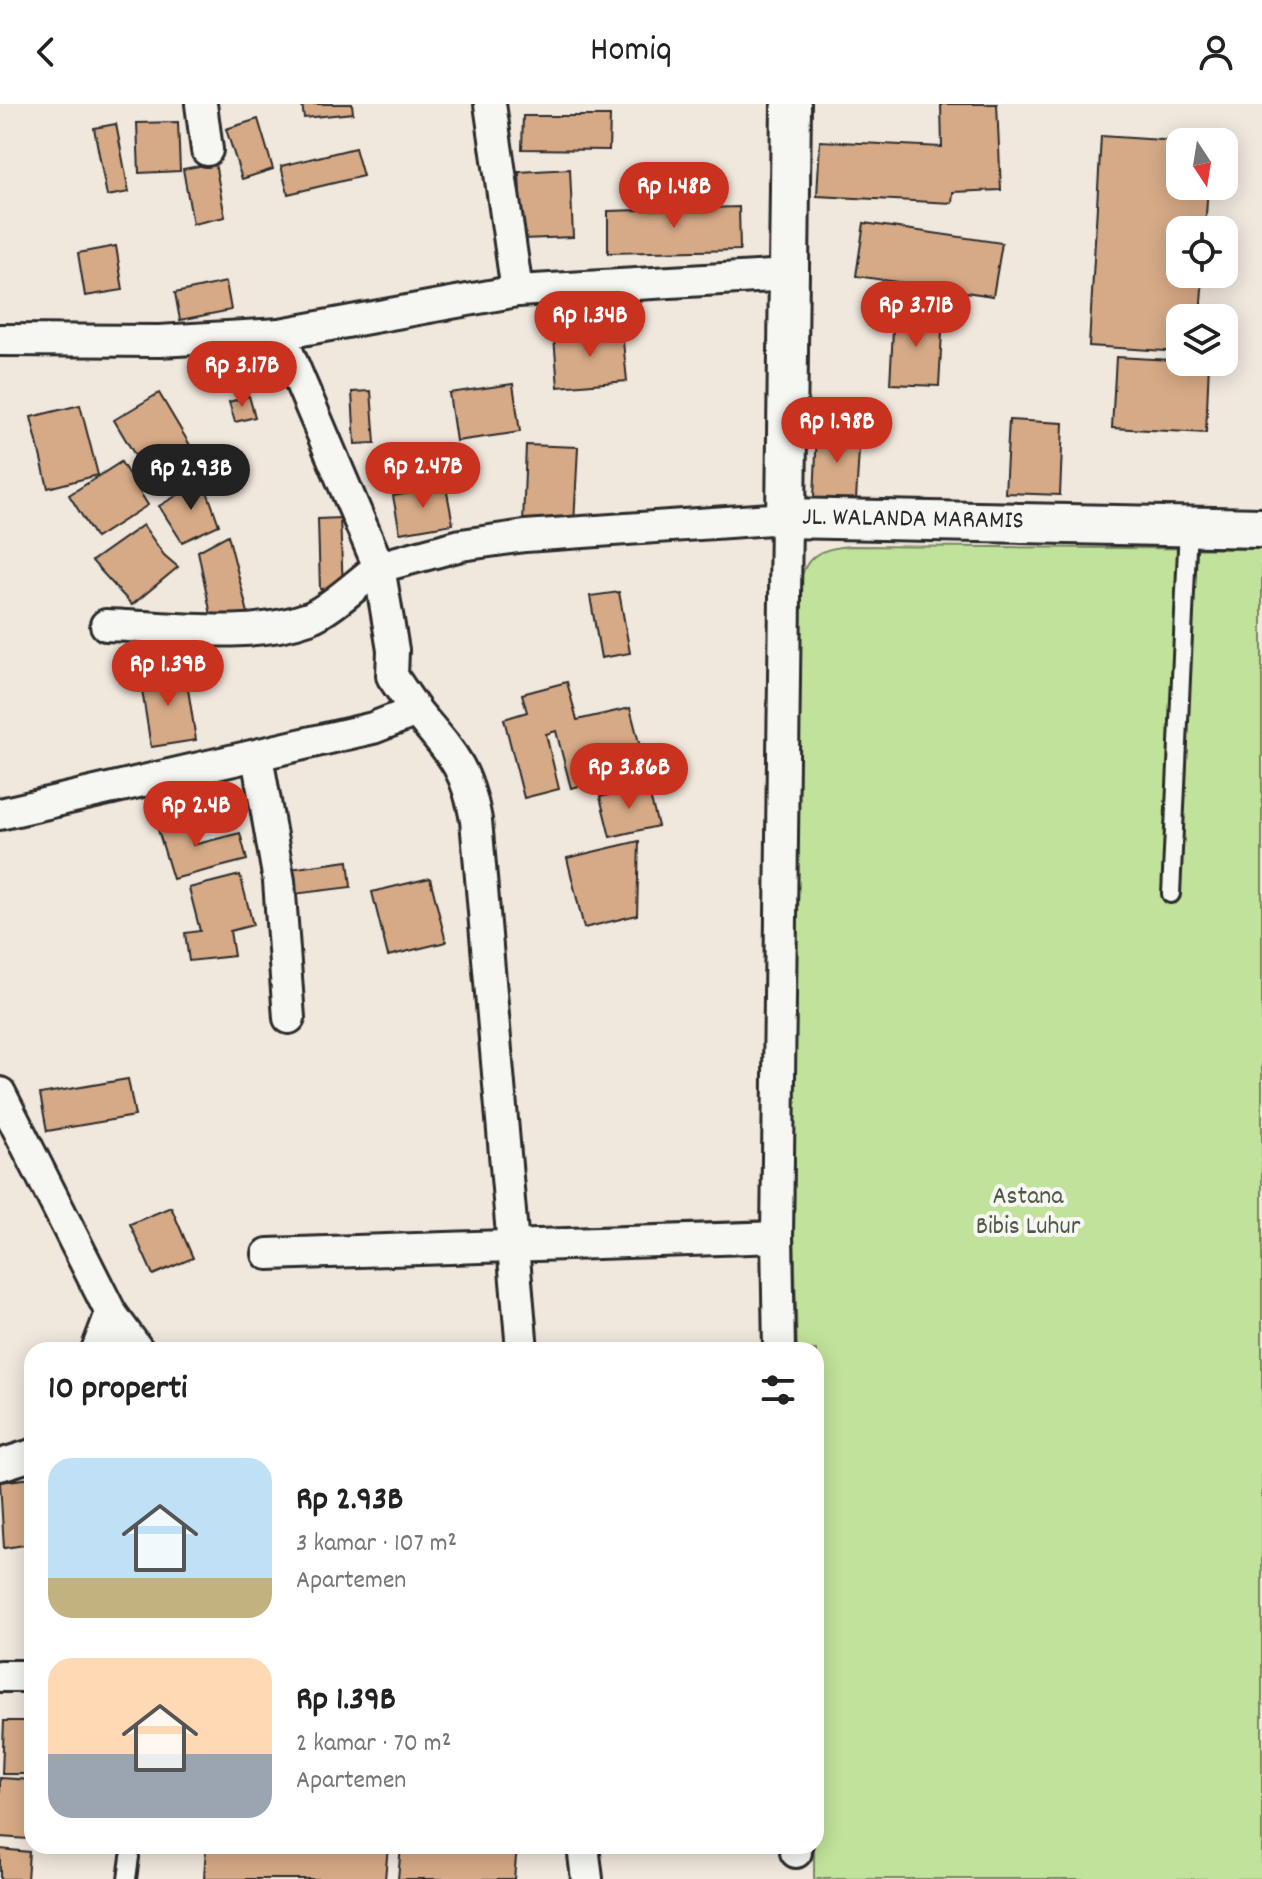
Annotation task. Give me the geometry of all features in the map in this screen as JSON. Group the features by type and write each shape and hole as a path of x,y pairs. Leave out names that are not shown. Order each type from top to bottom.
{"street":[{"path":"201,104 207,150"},
{"path":"490,104 517,291"},
{"name":"JL. WALANDA MARAMIS","path":"791,104 786,518 1262,528"},
{"path":"0,340 159,341 280,334 517,291 789,275"},
{"path":"280,334 379,567 393,650 392,676 453,755 469,783 476,820 521,1342"},
{"path":"106,625 238,629 277,624 312,617 379,567 461,545 525,536 786,518 777,1237 779,1342"},
{"path":"0,814 373,728 416,711"},
{"path":"257,756 279,881 289,1018"},
{"path":"0,1093 111,1313 132,1342"},
{"path":"268,1254 777,1237"},
{"path":"100,1342 111,1313"},
{"path":"0,1465 24,1458"},
{"path":"0,1676 24,1676"},
{"path":"584,1854 587,1879"}],"lane":[{"path":"1171,894 1188,527"},
{"path":"127,1879 130,1857"}],"green space":[{"name":"Astana Bibis Luhur","path":"850,546 1262,549 1262,1879 814,1879 814,1854 824,1854 824,1342 797,1342 794,1228 800,585 810,560 831,549"}],"building":[{"path":"302,104 352,104 353,113 304,118"},
{"path":"941,104 997,104 1001,190 953,192 952,203 817,196 820,141 942,147"},
{"path":"523,116 610,116 609,150 522,149"},
{"path":"258,119 273,169 242,179 226,129"},
{"path":"178,122 180,171 139,173 137,123"},
{"path":"116,124 129,192 107,196 94,128"},
{"path":"1101,136 1166,140 1166,200 1207,200 1206,216 1166,216 1166,288 1202,288 1201,304 1166,304 1166,351 1089,346"},
{"path":"355,148 363,176 288,194 281,166"},
{"path":"215,163 225,217 193,224 183,169"},
{"path":"570,169 573,237 522,239 519,172"},
{"path":"739,207 740,250 608,253 608,211"},
{"path":"864,223 1002,243 993,296 856,276"},
{"path":"116,246 123,290 85,296 78,253"},
{"path":"226,282 231,310 180,320 175,293"},
{"path":"894,312 943,314 939,386 890,384"},
{"path":"622,331 627,381 558,387 554,337"},
{"path":"1116,357 1166,360 1166,376 1208,376 1206,433 1112,428"},
{"path":"513,384 520,432 456,441 449,393"},
{"path":"371,391 375,443 355,444 352,392"},
{"path":"159,393 203,467 158,494 114,420"},
{"path":"249,396 255,417 235,422 229,402"},
{"path":"80,405 98,475 48,488 31,417"},
{"path":"1009,420 1063,423 1060,495 1005,493"},
{"path":"817,431 860,433 856,500 814,498"},
{"path":"526,445 578,447 574,525 523,523"},
{"path":"121,462 148,505 96,538 69,495"},
{"path":"203,480 219,525 182,542 159,506"},
{"path":"446,487 453,524 400,533 393,496"},
{"path":"340,518 343,588 320,589 318,519"},
{"path":"143,525 164,555 178,567 132,605 92,561"},
{"path":"228,535 248,613 212,620 198,551"},
{"path":"619,592 630,653 601,658 590,596"},
{"path":"185,670 196,740 151,747 140,677"},
{"path":"567,682 577,720 630,708 646,770 571,788 556,731 546,734 559,789 524,798 504,719 527,712 522,694"},
{"path":"647,785 658,826 610,837 600,797"},
{"path":"185,813 193,845 240,833 247,860 173,879 155,820"},
{"path":"639,841 637,915 584,928 567,858"},
{"path":"348,861 351,887 286,895 282,870"},
{"path":"240,875 253,925 230,931 234,956 189,961 185,933 200,931 189,888"},
{"path":"430,878 446,942 388,956 372,892"},
{"path":"128,1079 135,1116 47,1131 40,1094"},
{"path":"171,1207 193,1258 153,1275 130,1224"},
{"path":"24,1479 24,1545 4,1548 0,1482"},
{"path":"4,1721 24,1721 24,1774 2,1774"},
{"path":"0,1778 24,1780 24,1839 0,1837"},
{"path":"0,1849 29,1854 27,1879 0,1879"},
{"path":"206,1854 387,1854 385,1879 204,1879"},
{"path":"400,1854 516,1854 514,1879 398,1879"}]}
